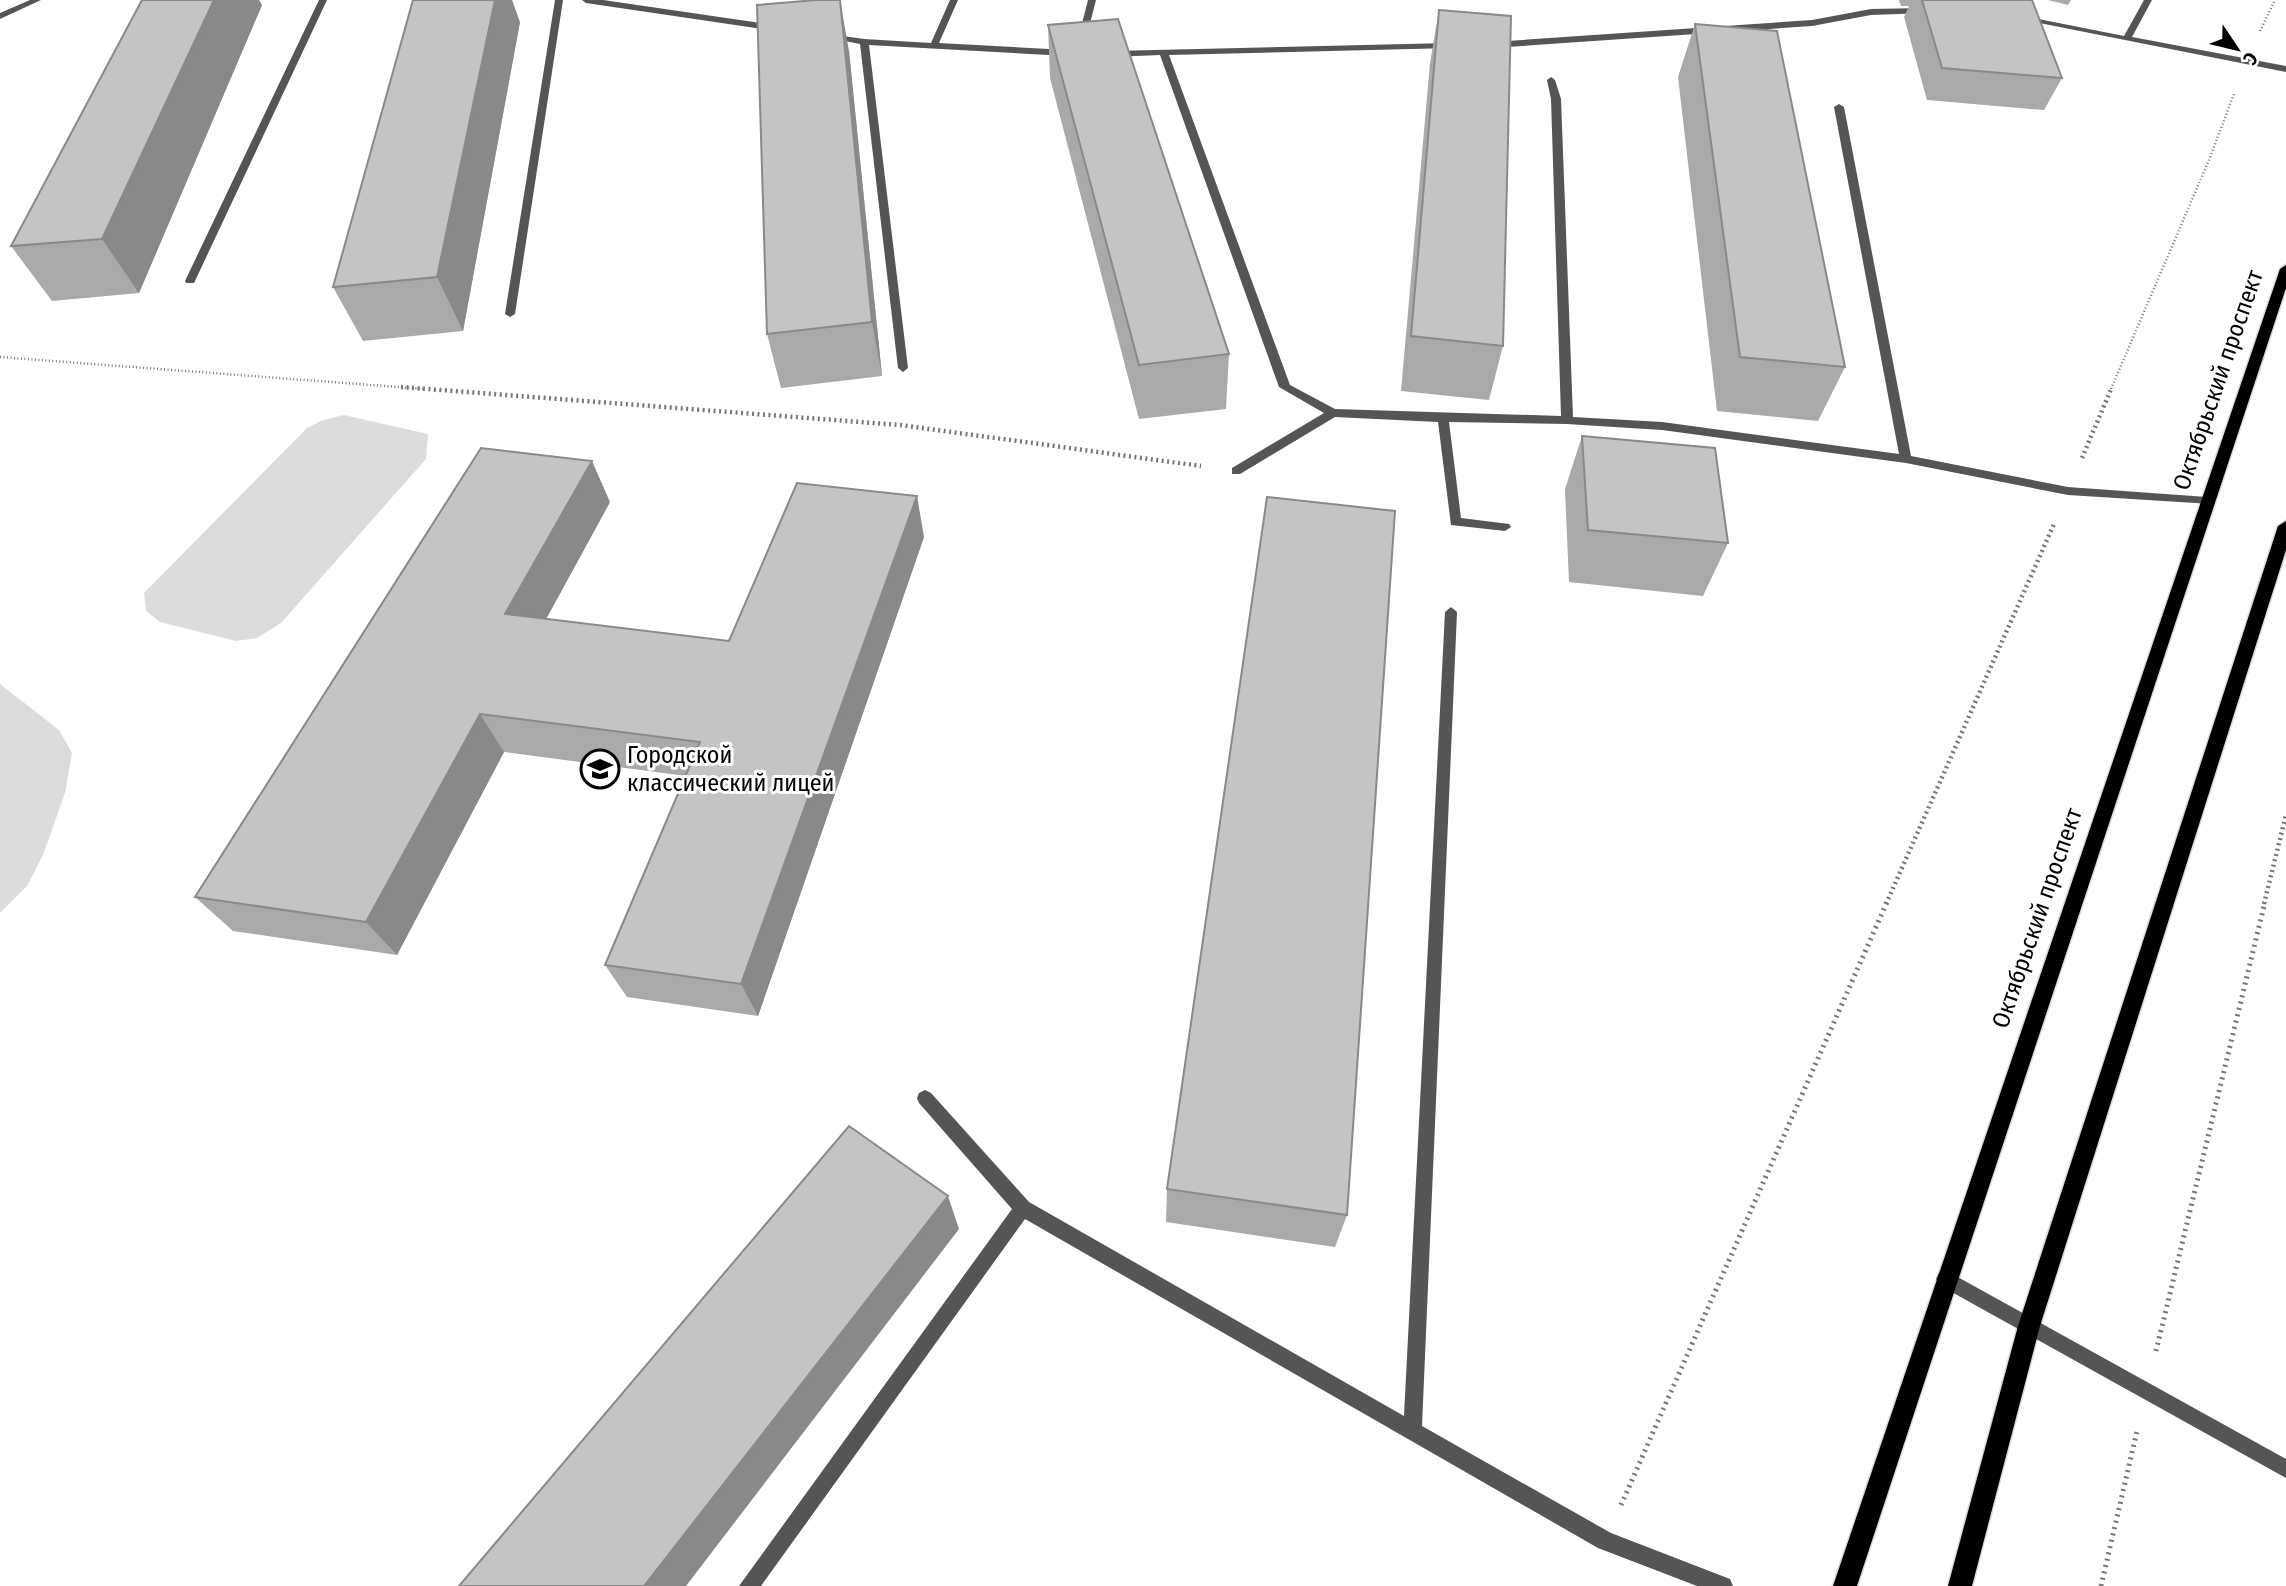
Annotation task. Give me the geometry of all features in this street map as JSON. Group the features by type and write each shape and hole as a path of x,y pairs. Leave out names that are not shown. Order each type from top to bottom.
{"main road":[{"name":"Октябрьский проспект","path":"1845,1586 1945,1279 2286,268"},
{"path":"1960,1586 2029,1326 2286,526"}],"lane":[{"path":"0,16 37,0"},
{"path":"190,281 323,0"},
{"path":"510,314 559,0"},
{"path":"586,0 785,30"},
{"path":"934,46 954,0"},
{"path":"824,36 864,42 1078,53 1092,0"},
{"path":"2127,37 2148,0"},
{"path":"1488,45 1812,23 1871,12 1934,11"},
{"path":"2011,17 2286,69"},
{"path":"864,42 903,368"},
{"path":"1103,54 1461,46"},
{"path":"1164,54 1285,387 1333,413 1567,420 1662,426 1906,460 2068,491 2207,501"},
{"path":"1551,80 1556,99 1567,420"},
{"path":"1839,107 1906,460"},
{"path":"1236,471 1333,413"},
{"path":"1443,418 1455,522 1505,527"},
{"path":"1413,1430 1451,612"},
{"path":"925,1098 1023,1208 1605,1541 1723,1586"},
{"path":"750,1586 1023,1208"},
{"path":"1945,1279 2286,1469"}],"path":[{"path":"1605,1541 2068,491 2209,160 2246,61 2275,0"},
{"path":"0,357 900,425 1236,471"},
{"path":"2101,1586 2286,815"}],"shaded area":[{"path":"344,415 428,434 426,459 281,623 257,638 236,641 160,622 146,611 144,593 307,428 323,420"},
{"path":"0,684 59,730 72,753 65,793 43,855 27,886 0,913"}],"building":[{"path":"142,0 214,0 102,239 11,246"},
{"path":"413,0 495,0 437,277 333,287"},
{"path":"840,0 872,322 767,334 757,5"},
{"path":"1922,0 2032,0 2062,78 1942,68"},
{"path":"1439,10 1511,16 1503,346 1411,336"},
{"path":"1118,19 1229,354 1139,365 1048,25"},
{"path":"1695,24 1777,31 1845,367 1740,357"},
{"path":"1582,436 1715,448 1728,543 1588,530"},
{"name":"Городской классический лицей","path":"481,448 592,461 505,614 729,641 797,483 917,496 741,984 605,965 700,742 480,714 366,922 195,897"},
{"path":"1267,497 1395,511 1347,1215 1167,1189"},
{"path":"849,1126 948,1196 644,1586 459,1586"}],"place":[{"name":"Городской классический лицей","path":"600,769"}]}
